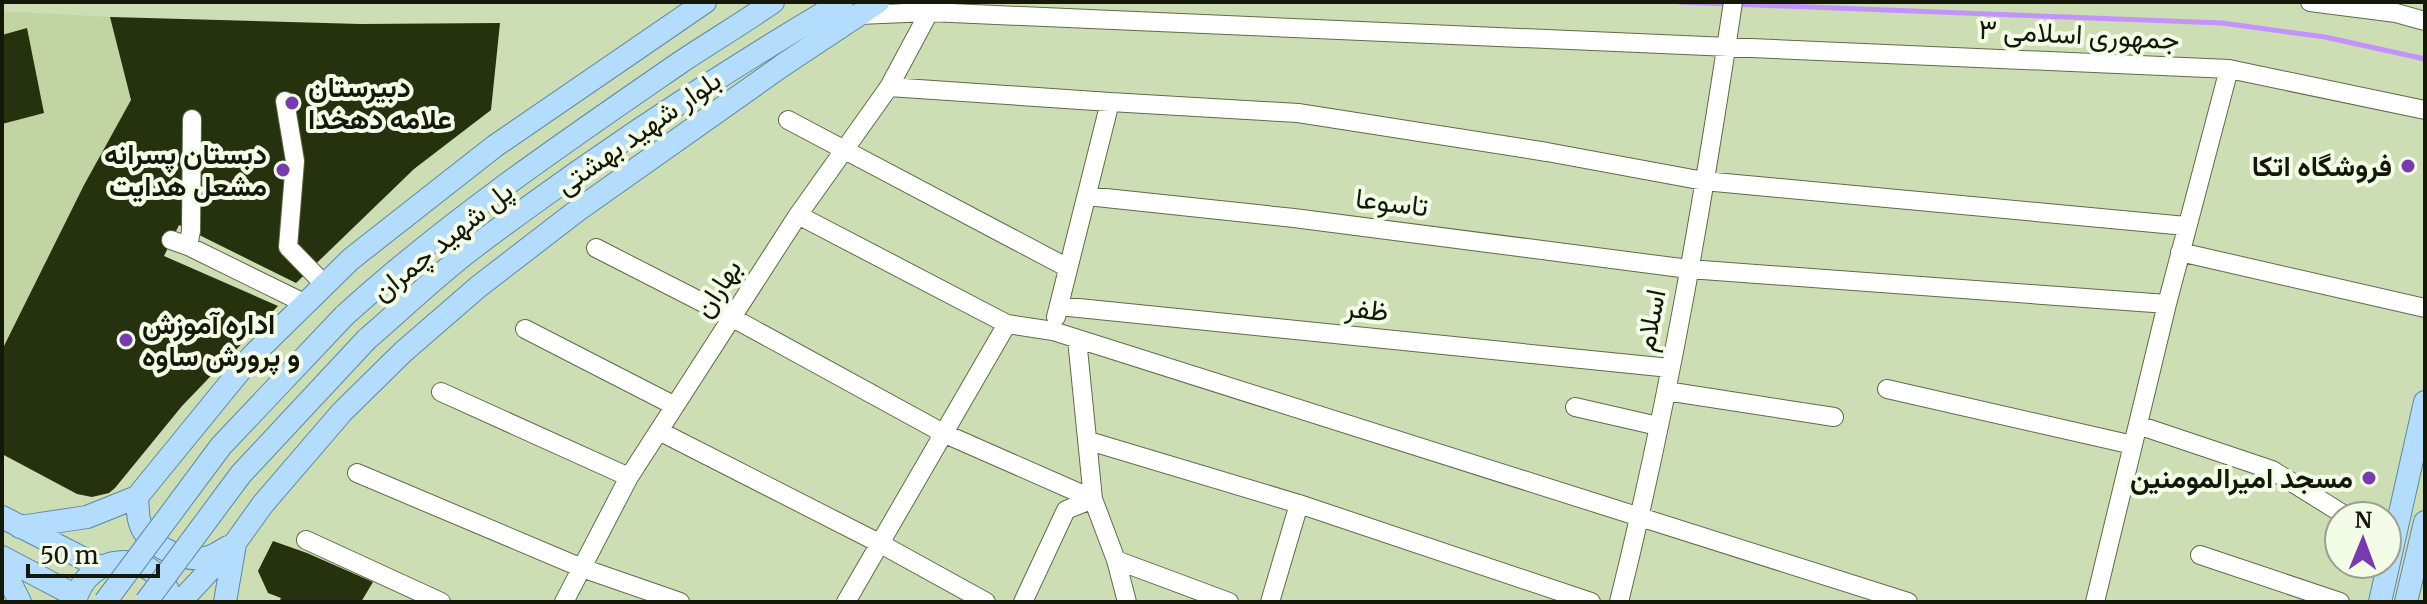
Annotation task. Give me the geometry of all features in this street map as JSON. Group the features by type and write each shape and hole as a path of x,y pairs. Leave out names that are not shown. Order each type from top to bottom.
{"main road":[{"path":"11,522 87,517 137,497 252,356 351,259 495,146 705,2"},
{"name":"پل شهید چمران","path":"105,602 221,446 365,296 462,216 684,60 773,2"},
{"name":"بلوار شهید بهشتی","path":"180,602 235,543 263,504 342,412 403,352 478,287 578,210 783,65 851,8 878,2"},
{"name":"پل شهید چمران","path":"146,602 241,474 367,339 471,250 769,45 851,8"},
{"path":"2402,500 2425,402"},
{"path":"137,497 140,523 146,534 171,552 190,559 209,557 235,543"},
{"path":"11,522 100,567"},
{"path":"2406,602 2418,584 2425,522"},
{"path":"225,602 235,543"},
{"path":"2,557 76,599 83,583 100,567 119,561 139,563 163,581 172,602"},
{"path":"2,566 20,602"},
{"path":"2380,602 2384,580"}],"street":[{"name":"اسلام","path":"1619,602 1666,391 1733,2"},
{"path":"2310,2 2396,13 2425,21"},
{"name":"جمهوری اسلامی ۳","path":"851,8 932,7 2229,69 2425,110"},
{"name":"بهاران","path":"564,602 629,477 798,215 889,87 932,7"},
{"path":"2095,602 2186,226 2229,69"},
{"path":"889,87 1298,113 1547,152 1704,181 2186,226"},
{"path":"285,101 295,161 288,247 325,285"},
{"path":"1053,331 1110,102"},
{"path":"192,119 191,231 180,243 306,304"},
{"path":"788,120 1068,268"},
{"name":"تاسوعا","path":"1087,196 1294,218 1689,269 2167,304"},
{"path":"798,215 1007,324 1053,331 1908,602"},
{"path":"596,248 731,317 943,433 1093,499"},
{"path":"2180,252 2425,308"},
{"name":"ظفر","path":"1059,306 1670,368"},
{"path":"846,602 1007,324"},
{"path":"525,329 675,406"},
{"path":"1077,339 1093,499 1116,560 1127,602"},
{"path":"1887,389 2133,445"},
{"path":"1666,391 1834,417"},
{"path":"441,392 629,477"},
{"path":"1575,407 1658,426"},
{"path":"2138,425 2272,470 2323,502"},
{"path":"659,431 879,543 986,602"},
{"path":"1089,441 1299,504 1591,602"},
{"path":"357,473 582,568 680,602"},
{"path":"1023,602 1066,510 1093,499"},
{"path":"1270,602 1299,504"},
{"path":"306,540 441,602"},
{"path":"2200,555 2340,602"},
{"path":"1116,560 1229,602"}],"shaded area":[{"path":"2,11 110,17 131,100 84,185 2,350"}],"building":[{"path":"110,17 360,24 500,23 491,110 414,169 296,283 179,225 164,256 278,306 182,406 115,488 109,493 92,497 77,494 2,454 2,350 84,185 131,100"},
{"path":"27,28 44,113 2,124 2,35"},
{"path":"273,541 373,582 361,602 279,602 281,598 268,593 258,571"}],"waterway":[{"path":"1679,2 2222,23 2325,37 2425,59"}],"place":[{"name":"دبیرستان علامه دهخدا","path":"292,103"},
{"name":"فروشگاه اتکا","path":"2408,166"},
{"name":"دبستان پسرانه مشعل هدایت","path":"283,170"},
{"name":"اداره آموزش و پرورش ساوه","path":"126,340"},
{"name":"مسجد امیرالمومنین","path":"2369,478"}]}
